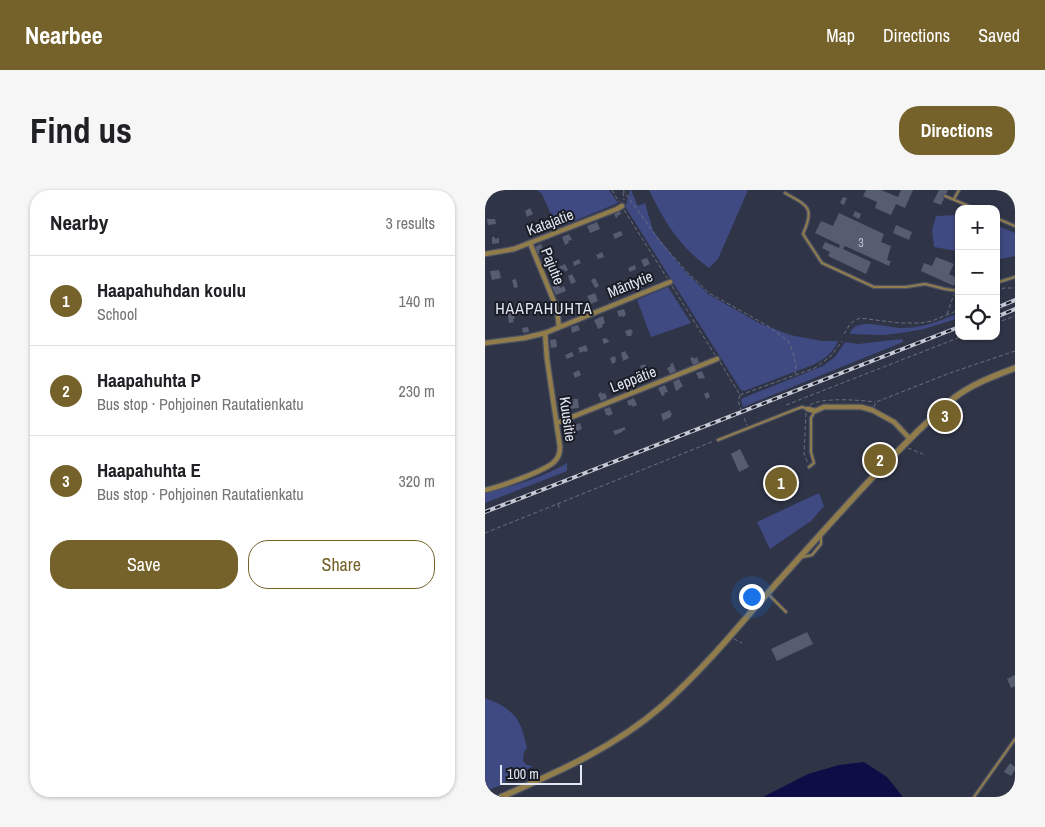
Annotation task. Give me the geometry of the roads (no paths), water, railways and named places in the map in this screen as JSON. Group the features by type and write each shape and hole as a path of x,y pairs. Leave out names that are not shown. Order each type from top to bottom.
{"street":[{"name":"Katajatie","path":"485,254 502,252 530,243 621,206"},
{"name":"Pajutie","path":"530,243 557,309 559,327"},
{"name":"Mäntytie","path":"485,343 545,333 670,282"},
{"name":"Kuusitie","path":"485,490 537,472 558,458 560,451 545,333"},
{"name":"Leppätie","path":"557,423 717,359"},
{"path":"501,797 583,759 625,734 662,705 690,679 902,446 955,398 976,385 1015,368"},
{"path":"808,408 815,411 824,406 861,407 872,410 894,422 910,439"}],"lane":[{"path":"954,199 959,190"},
{"path":"785,193 803,204 808,210 809,220 803,234 822,263 874,286 906,287 925,284 955,290"},
{"path":"945,196 967,205"},
{"path":"1000,220 1015,226"},
{"path":"1000,282 1015,277"},
{"path":"718,440 802,407 808,408"},
{"path":"809,467 814,463 811,452 811,418 815,411"},
{"path":"767,594 787,612"},
{"path":"975,797 1015,739"}],"railway":[{"path":"1000,306 1015,300"},
{"path":"1000,315 1015,309"},
{"path":"485,512 955,329"}],"place":[{"name":"Haapahuhta E","path":"945,416"},
{"name":"Haapahuhta P","path":"880,460"},
{"name":"Haapahuhdan koulu","path":"781,483"}],"district":[{"name":"HAAPAHUHTA","path":"544,308"}]}
